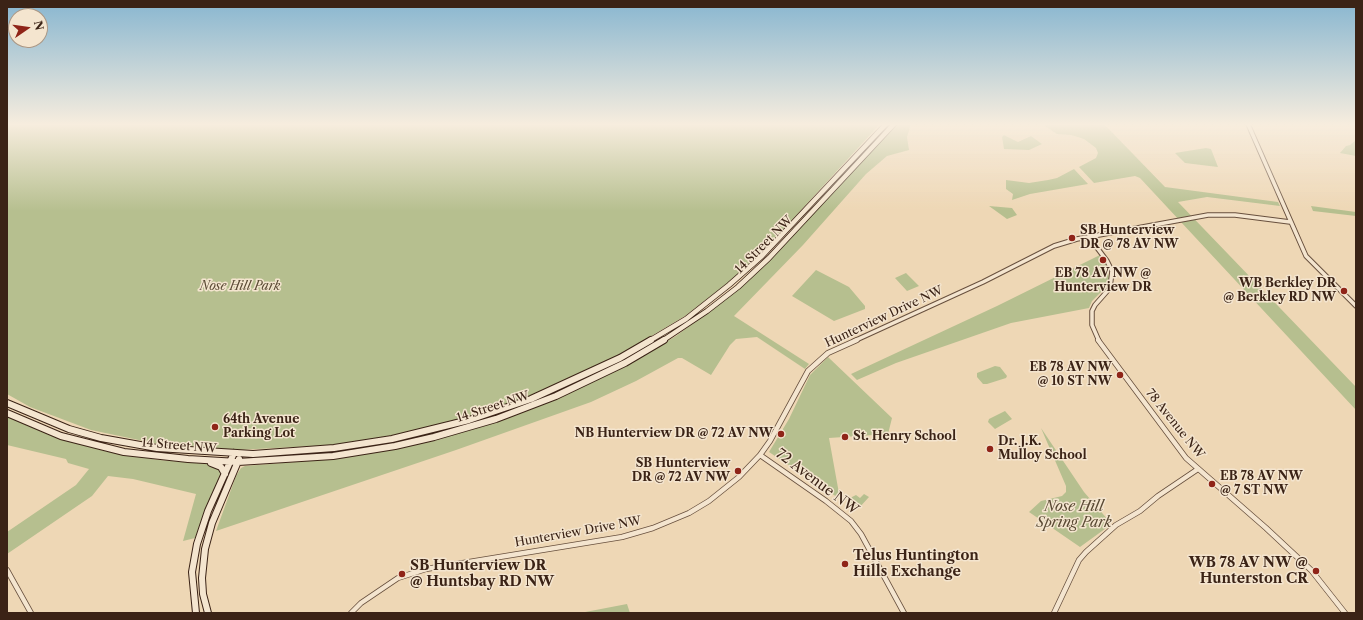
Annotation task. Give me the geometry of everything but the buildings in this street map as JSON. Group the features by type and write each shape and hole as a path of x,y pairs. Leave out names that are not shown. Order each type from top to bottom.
{"main road":[{"name":"14 Street NW","path":"7,403 69,429 101,438 157,448 242,454 334,448 392,439 469,420 531,399 581,377 620,358 686,319 729,285 762,256 859,153"},
{"name":"14 Street NW","path":"7,413 61,436 96,446 144,455 230,462 251,462 333,456 395,446 434,437 496,419 539,403 626,363 674,334 738,287 769,258 867,153"},
{"path":"196,613 192,584 195,550 201,529 234,453"},
{"path":"208,613 203,594 202,578 205,548 212,523 242,454"},
{"path":"188,459 191,461 221,466 224,474"},
{"path":"228,485 239,468 251,462"}],"street":[{"path":"1260,153 1306,256 1356,306"},
{"name":"Hunterview Drive NW","path":"351,613 361,603 398,578 426,569 591,543 628,535 665,524 710,502 739,477 760,455 770,441 808,371 828,353 983,282 1054,246 1089,237 1208,215 1235,215 1290,222"},
{"name":"78 Avenue NW","path":"1089,237 1107,261 1112,271 1110,288 1095,305 1092,311 1091,319 1093,330 1099,342 1177,447 1198,469 1266,528 1311,570 1345,613"},
{"name":"72 Avenue NW","path":"760,455 826,501 851,521 861,534 904,613"},
{"path":"1054,613 1079,560 1086,552 1116,525 1140,511 1158,496 1198,469"},
{"path":"7,570 30,613"}],"green space":[{"name":"Nose Hill Park","path":"7,153 853,153 769,245 738,275 685,316 618,356 553,387 495,409 434,427 400,435 335,445 236,450 153,443 91,430 30,407 7,394"},
{"path":"869,153 898,153 887,156 866,174 803,245 734,316 809,364 805,369 757,337 736,339 730,345 711,375 682,358 678,358 636,381 591,402 456,450 216,531 236,476 241,468 245,466 332,459 394,448 557,398 627,365 676,336 738,290 771,259"},
{"path":"1098,153 1132,153 1165,187 1278,202 1280,206 1207,197 1178,202 1356,387 1356,410 1140,178 1135,176 1094,183 1079,167 1096,158"},
{"path":"1175,153 1213,153 1218,167 1185,163"},
{"path":"1340,153 1356,153 1356,156"},
{"path":"1074,169 1088,184 1030,194 1012,200 1013,194 1006,189 1006,180 1029,183 1048,180 1057,178"},
{"path":"989,206 1012,208 1017,215 1007,219"},
{"path":"1311,206 1356,212 1356,216 1313,211"},
{"path":"1100,255 1107,266 1109,279 1106,287 1092,301 1089,308 1011,323 896,363 857,380 851,374 997,306"},
{"path":"816,270 849,287 865,306 865,309 834,321 792,296"},
{"path":"906,273 919,286 907,291 895,278"},
{"name":"St. Henry School","path":"828,357 892,418 888,434 829,438 840,499 769,452 789,419 810,375"},
{"path":"995,366 1000,367 1007,376 1006,378 983,384 977,377 977,373"},
{"path":"1005,411 1012,419 995,429 988,422 989,419"},
{"path":"7,416 49,434 104,451 159,460 210,464 221,470 220,477 195,538 183,541 196,494 133,479 108,476 92,496 7,554 7,532 76,485 89,469 68,463 66,459 7,445"},
{"name":"Nose Hill Spring Park","path":"1041,428 1084,492 1109,521 1109,526 1080,547 1029,512 1041,501 1062,496 1066,492 1066,486"},
{"path":"864,494 869,497 858,509 848,503 852,497 856,495 860,498"},
{"path":"627,604 630,613 580,613"}],"place":[{"name":"SB Hunterview DR @ 78 AV NW","path":"1072,238"},
{"name":"EB 78 AV NW @ Hunterview DR","path":"1103,260"},
{"name":"WB Berkley DR @ Berkley RD NW","path":"1344,291"},
{"name":"EB 78 AV NW @ 10 ST NW","path":"1120,375"},
{"name":"64th Avenue Parking Lot","path":"215,427"},
{"name":"NB Hunterview DR @ 72 AV NW","path":"781,434"},
{"name":"St. Henry School","path":"845,437"},
{"name":"Dr. J.K. Mulloy School","path":"990,449"},
{"name":"SB Hunterview DR @ 72 AV NW","path":"738,471"},
{"name":"EB 78 AV NW @ 7 ST NW","path":"1212,484"},
{"name":"Telus Huntington Hills Exchange","path":"845,564"},
{"name":"WB 78 AV NW @ Hunterston CR","path":"1316,571"},
{"name":"SB Hunterview DR @ Huntsbay RD NW","path":"402,574"}]}
